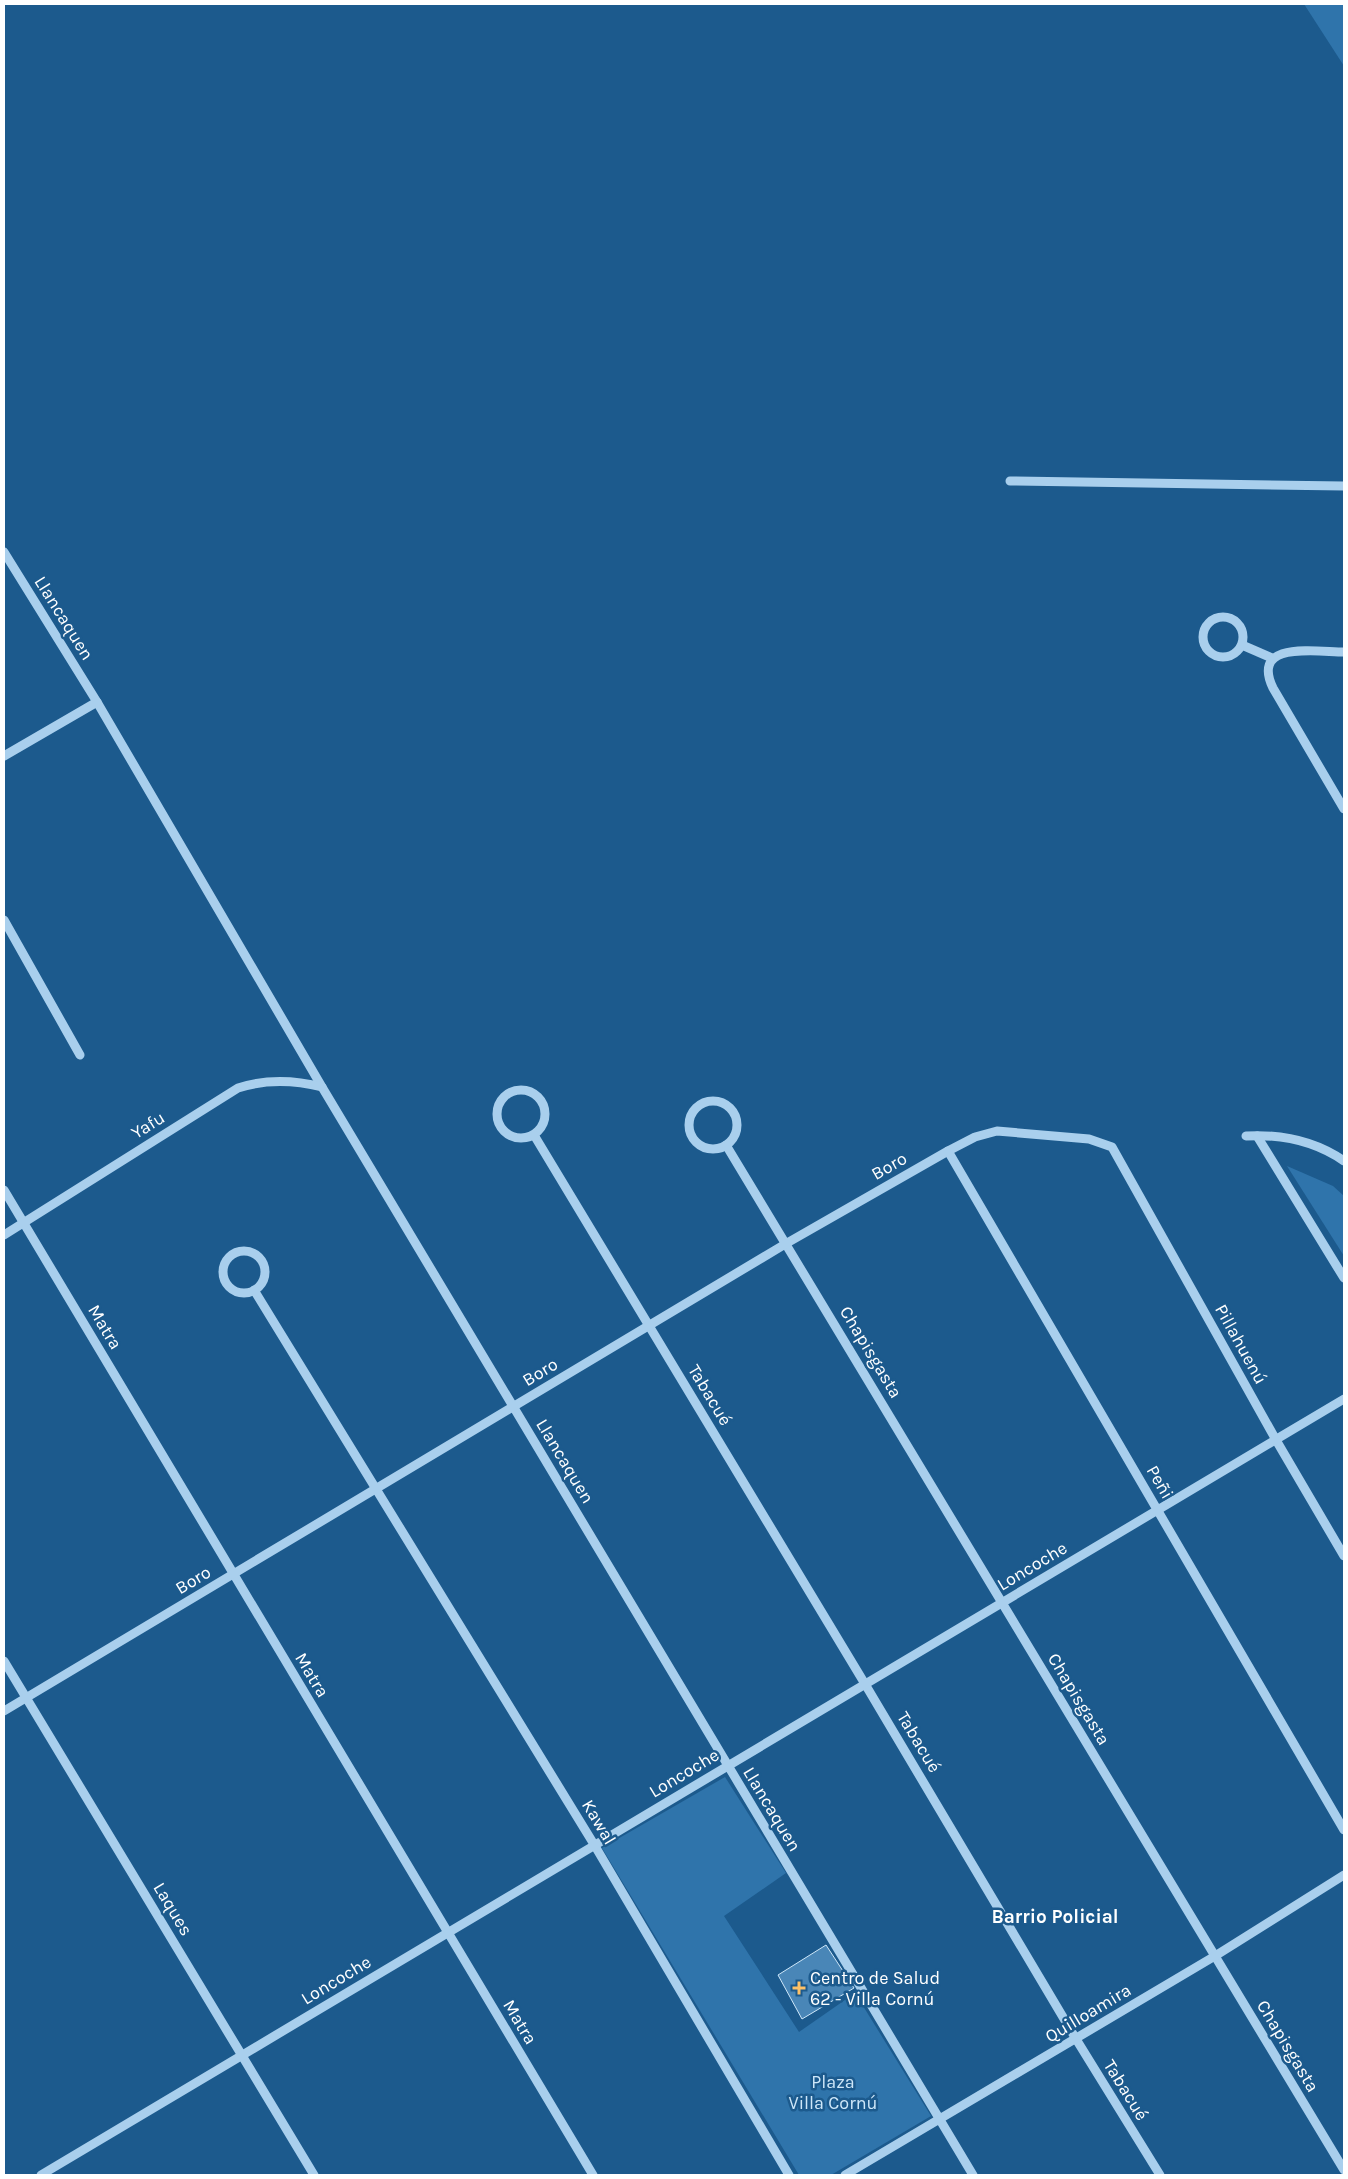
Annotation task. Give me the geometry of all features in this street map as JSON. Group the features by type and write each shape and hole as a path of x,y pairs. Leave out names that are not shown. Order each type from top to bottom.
{"street":[{"path":"1010,481 1344,486"},
{"name":"Llancaquen","path":"4,552 97,702 322,1087 973,2175"},
{"path":"1229,618 1235,620 1243,632 1242,645 1239,651 1228,657 1215,656 1210,652 1204,641 1205,628 1215,619 1229,618"},
{"path":"1242,645 1272,658"},
{"path":"1344,652 1285,652 1272,658 1267,667 1267,676 1344,809"},
{"path":"4,756 97,702"},
{"path":"4,920 80,1055"},
{"name":"Yafu","path":"4,1235 238,1088 252,1083 270,1082 302,1082 322,1087"},
{"path":"526,1090 540,1099 546,1114 540,1130 534,1135 519,1138 511,1136 500,1126 498,1119 499,1104 510,1093 526,1090"},
{"path":"718,1101 732,1110 737,1125 732,1140 726,1145 711,1149 697,1142 692,1136 689,1121 696,1108 702,1103 718,1101"},
{"name":"Boro","path":"4,1711 787,1243 975,1137 996,1131 1089,1139 1112,1147"},
{"name":"Tabacué","path":"534,1135 865,1684 1076,2039 1160,2175"},
{"path":"1246,1136 1280,1137 1310,1142 1344,1161"},
{"path":"1257,1136 1344,1278"},
{"name":"Chapisgasta","path":"726,1145 787,1243 1344,2170"},
{"name":"Pillahuenú","path":"1112,1147 1276,1440 1344,1556"},
{"name":"Peñi","path":"948,1151 1344,1830"},
{"name":"Matra","path":"4,1190 593,2175"},
{"path":"248,1252 254,1254 264,1265 264,1279 254,1290 242,1293 235,1291 226,1283 223,1270 228,1258 233,1254 248,1252"},
{"name":"Kawal","path":"254,1290 377,1488 594,1846 789,2175"},
{"name":"Loncoche","path":"41,2175 1344,1399"},
{"name":"Laques","path":"4,1660 314,2175"},
{"name":"Quilloamira","path":"846,2175 1215,1956 1344,1875"}],"green space":[{"path":"1304,4 1344,4 1344,66"},
{"path":"1287,1166 1333,1186 1344,1196 1344,1256"},
{"name":"Plaza Villa Cornú","path":"725,1777 786,1873 724,1916 799,2032 855,1993 931,2116 831,2175 799,2175 602,1848"}],"building":[{"path":"826,1945 854,1988 802,2019 778,1975"}],"place":[{"name":"Centro de Salud 62 - Villa Cornú","path":"799,1988"}],"district":[{"name":"Barrio Policial","path":"1055,1917"}]}
